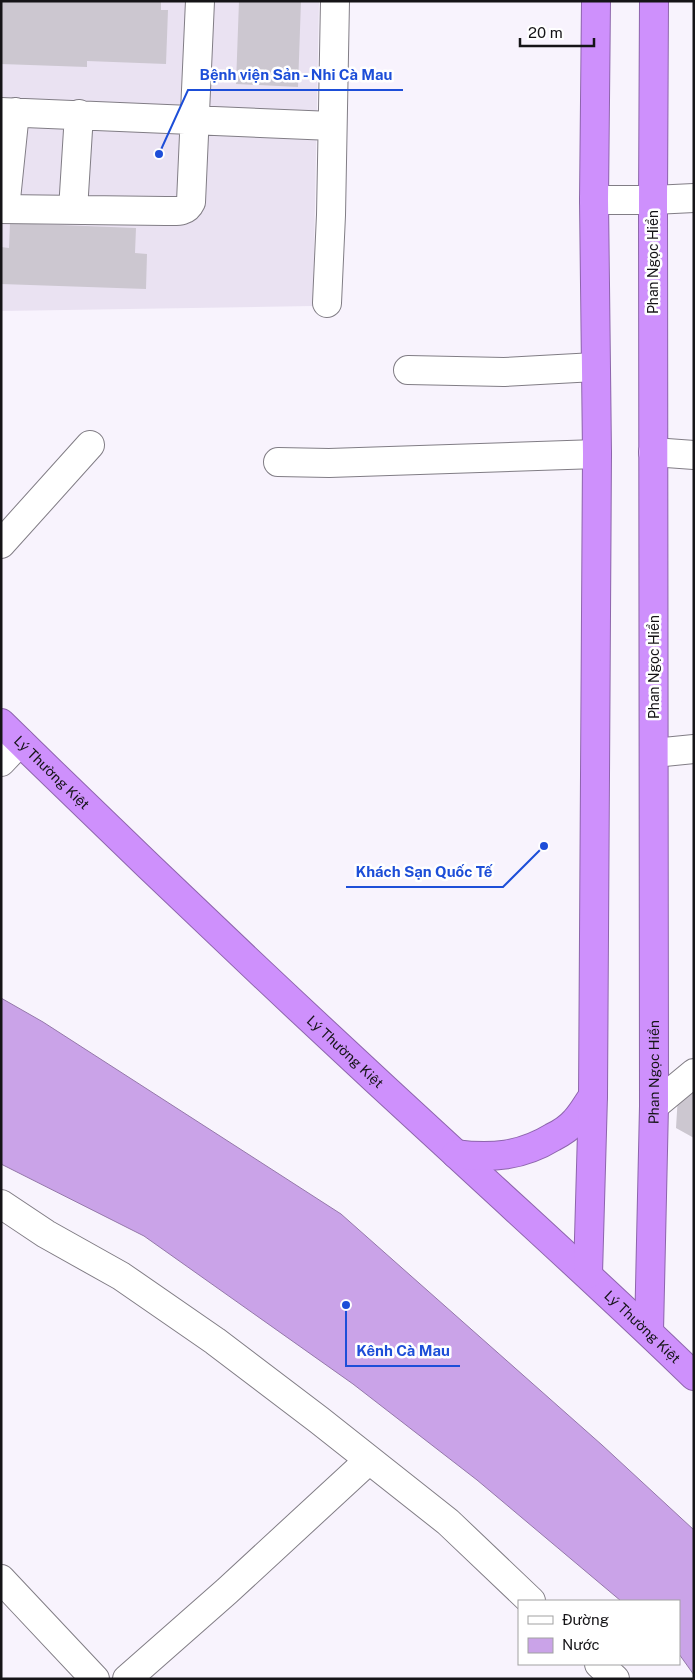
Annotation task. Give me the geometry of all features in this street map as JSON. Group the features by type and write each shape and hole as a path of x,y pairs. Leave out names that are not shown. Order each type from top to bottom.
{"highway":[{"path":"588,1274 593,1096 597,454 594,200 596,1"},
{"name":"Phan Ngọc Hiển","path":"649,1332 654,1106 654,1"},
{"name":"Lý Thường Kiệt","path":"11,732 239,952 588,1274 694,1376"},
{"path":"456,1154 498,1157 519,1153 540,1145 575,1122 593,1096"}],"street":[{"path":"200,1 196,120 191,202 189,207 184,210 3,209 8,112 79,114 196,120 332,126"},
{"path":"327,303 335,1"},
{"path":"73,210 79,114"},
{"path":"594,200 694,198"},
{"path":"408,370 504,372 595,367"},
{"path":"1,544 90,445"},
{"path":"654,452 694,455"},
{"path":"278,462 329,463 597,454"},
{"path":"1,762 11,732"},
{"path":"654,753 694,749"},
{"path":"654,1106 694,1073"},
{"path":"1,1204 46,1234 121,1276 214,1340 448,1522 530,1600"},
{"path":"127,1679 227,1591 369,1460"},
{"path":"1,1579 95,1679"},
{"path":"600,1665 616,1679"}],"shaded area":[{"path":"1,1 319,1 313,306 1,311"}],"water":[{"path":"1,998 43,1022 341,1214 602,1445 694,1530 694,1675 680,1655 680,1600 620,1600 477,1480 353,1384 144,1236 1,1164"}],"building":[{"path":"1,1 161,1 161,10 168,10 166,64 87,61 87,67 1,64"},
{"path":"239,1 301,1 298,87 236,84"},
{"path":"10,223 136,228 135,253 147,254 146,289 1,284 1,247 9,248"},
{"path":"694,1082 694,1138 676,1128 678,1095"}],"place":[{"name":"Bệnh viện Sản - Nhi Cà Mau","path":"159,154"},
{"name":"Khách Sạn Quốc Tế","path":"544,846"},
{"name":"Kênh Cà Mau","path":"346,1305"}]}
